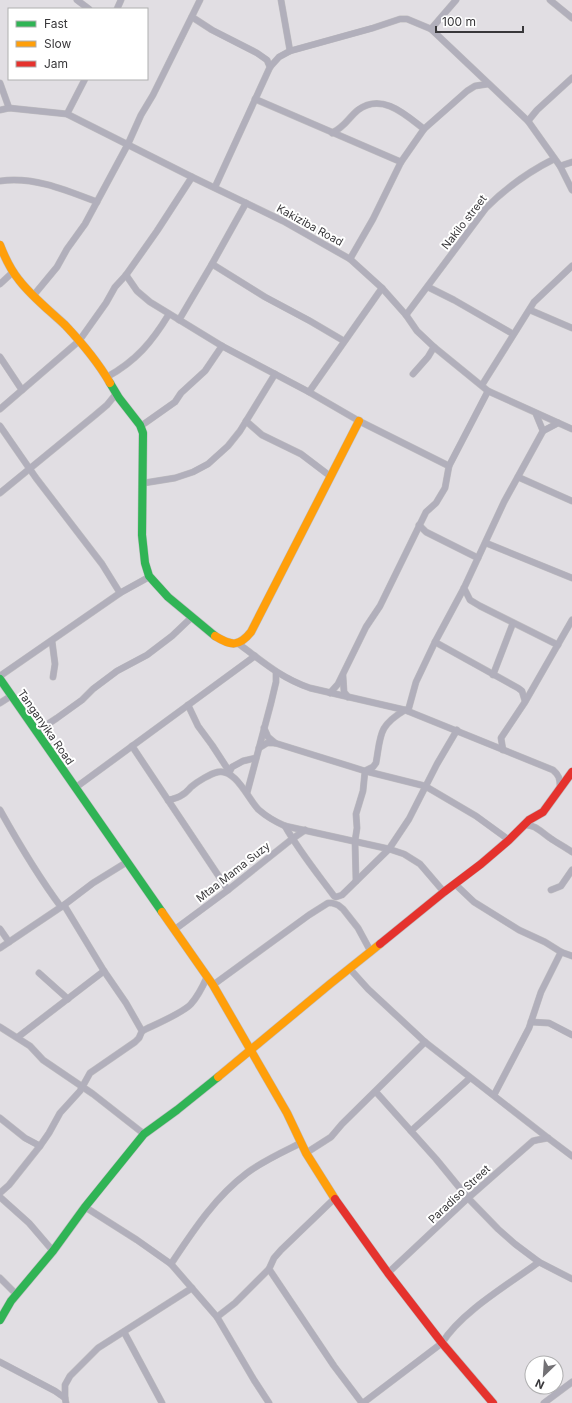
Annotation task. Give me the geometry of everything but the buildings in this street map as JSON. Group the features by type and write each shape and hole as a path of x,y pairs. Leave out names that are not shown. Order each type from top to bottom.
{"street":[{"path":"78,0 88,8"},
{"path":"34,296 57,267 67,249 85,224 128,144 141,115 153,95 200,0"},
{"path":"281,0 290,51"},
{"path":"431,29 456,0"},
{"path":"550,0 572,18"},
{"path":"192,17 212,30 257,53 267,60 270,67"},
{"path":"215,187 270,67 279,57 290,51 400,19 407,19 431,29 528,121 560,166 572,190"},
{"path":"528,121 537,110 572,78"},
{"path":"67,114 84,80"},
{"path":"0,83 9,108"},
{"path":"350,259 373,219 401,162 424,129 474,86 488,84"},
{"path":"255,99 401,162"},
{"path":"332,132 342,128 358,110 368,105 380,103 392,106 424,129"},
{"name":"Kakiziba Road","path":"0,110 9,108 67,114 283,221 350,259 382,288 406,315 417,331 434,347 488,391 572,429"},
{"name":"Nakilo street","path":"406,315 486,208 515,182 554,159"},
{"path":"560,166 572,162"},
{"path":"0,409 79,341 106,303 115,287 126,276 192,177"},
{"path":"0,181 24,180 42,183 97,202"},
{"path":"179,320 246,203"},
{"path":"0,245 13,272 34,296 60,320 79,341 107,377 116,394 141,426 143,435 144,483 141,533 142,548 149,577 162,592 213,634 224,641 239,644 246,639 251,632 359,422"},
{"path":"212,264 265,297 344,341"},
{"path":"482,385 534,302 572,266"},
{"path":"0,284 13,272"},
{"path":"126,276 137,291 150,302 222,346 309,392 359,422 449,466"},
{"path":"428,287 454,300 513,334"},
{"path":"309,392 382,288"},
{"path":"530,310 572,328"},
{"path":"107,377 120,370 139,354 154,338 170,314"},
{"path":"141,426 174,402 185,389 205,371 222,346"},
{"path":"413,374 428,357 434,347"},
{"path":"0,357 22,390"},
{"path":"144,483 175,478 194,472 228,446 240,431 275,374"},
{"path":"330,693 343,676 366,627 380,606 426,512 436,503 445,488 449,466 488,391"},
{"path":"0,493 30,470 107,405 116,394"},
{"path":"536,414 543,431"},
{"path":"246,421 262,434 301,454 330,476"},
{"path":"365,771 373,767 376,763 381,736 388,722 393,717 407,711 416,682 435,642 464,588 504,502 543,431 558,423"},
{"path":"0,426 30,470 102,564 120,592"},
{"path":"518,477 572,501"},
{"path":"419,525 426,532 478,558"},
{"path":"486,543 572,578"},
{"path":"0,678 120,592 149,577"},
{"path":"464,588 470,600 558,645"},
{"path":"36,732 82,700 93,689 117,671 147,655 172,636 192,617"},
{"path":"492,745 501,738 525,702 572,620"},
{"path":"493,675 513,623"},
{"path":"52,641 55,664 53,677"},
{"path":"435,642 522,691 525,702"},
{"path":"239,644 276,672 296,683 330,693 407,711 457,730 553,770 560,778 560,786"},
{"path":"75,788 255,656"},
{"path":"248,793 276,682 276,672"},
{"path":"343,676 344,692 348,697"},
{"name":"Tanganyika Road","path":"0,678 11,696 213,985 287,1113 306,1153 335,1198 388,1273 442,1342 493,1403"},
{"path":"0,702 11,696"},
{"path":"188,705 198,726 212,745 229,773 248,793 253,804 259,811 285,826 355,841 404,854 420,864 444,892"},
{"path":"264,728 268,737 275,743"},
{"path":"285,826 292,839 334,896 336,897 342,895 389,849 409,819 425,786 457,730"},
{"path":"501,738 503,750"},
{"path":"259,748 267,743 275,743 365,771 425,786 476,816 509,840"},
{"path":"132,746 228,890"},
{"path":"229,773 232,767 243,761 256,758"},
{"path":"356,881 356,814 363,791 365,771"},
{"path":"168,800 184,795 192,786 217,772 229,773"},
{"path":"0,1320 16,1294 53,1251 85,1206 144,1134 177,1110 251,1051 330,984 509,840 529,820 543,812 560,786 572,772"},
{"path":"0,810 23,851 46,886 63,906 126,1003 142,1031"},
{"path":"536,816 536,827"},
{"path":"524,825 536,827 549,838 572,852"},
{"name":"Mtaa Mama Suzy","path":"174,930 305,830"},
{"path":"0,948 63,906 93,883 127,862"},
{"path":"551,890 561,886 572,870"},
{"path":"455,884 474,902 519,930 545,942 561,952 572,956"},
{"path":"213,985 309,915 328,903 338,905 344,909 358,928 371,952"},
{"path":"0,929 9,942"},
{"path":"494,1095 531,1022 541,992 561,952"},
{"path":"350,969 368,989 425,1042 572,1156"},
{"path":"18,1037 104,971"},
{"path":"39,973 68,999"},
{"path":"0,1193 9,1185 40,1146 60,1113 74,1098 90,1073 135,1042 139,1038 142,1031 191,1004 201,990 207,977"},
{"path":"531,1022 549,1023 572,1035"},
{"path":"0,1027 18,1037 30,1046 44,1060 129,1121 144,1134"},
{"path":"306,1153 331,1137 346,1119 376,1092 402,1063 425,1042"},
{"path":"411,1130 470,1078"},
{"path":"376,1092 411,1130 468,1198 498,1229 539,1262 572,1279"},
{"path":"0,1118 25,1138 40,1146"},
{"path":"533,1141 534,1127"},
{"name":"Paradiso Street","path":"388,1273 468,1198 533,1141 548,1138"},
{"path":"171,1264 214,1203 230,1187 247,1173 264,1162 301,1143"},
{"path":"0,1198 29,1223 53,1251"},
{"path":"217,1317 235,1303 269,1269 274,1258 281,1250 335,1198"},
{"path":"85,1206 138,1240 171,1264 217,1317 269,1403"},
{"path":"269,1269 334,1366 363,1403 442,1342 447,1334 471,1312 539,1262"},
{"path":"0,1278 16,1294"},
{"path":"55,1391 65,1385 70,1376 98,1348 192,1288"},
{"path":"124,1332 162,1403"},
{"path":"1,1361 55,1391 66,1400"},
{"path":"564,1388 572,1382"},
{"path":"65,1385 66,1400"},
{"path":"564,1388 572,1390"},
{"path":"544,1403 555,1395"}],"traffic: fast":[{"path":"110,383 119,398 140,425 143,433 142,535 145,563 149,576 168,597 215,636"},
{"path":"0,679 162,912"},
{"path":"0,1320 11,1301 53,1251 85,1207 144,1134 218,1077"}],"traffic: slow":[{"path":"0,245 8,263 19,280 35,298 78,339 95,360 110,383"},
{"path":"215,636 226,642 234,643 243,640 251,632 359,421"},
{"path":"162,912 213,985 287,1113 306,1153 335,1199"},
{"path":"218,1077 380,944"}],"traffic: jam":[{"path":"380,944 481,864 509,840 529,820 543,812 572,772"},
{"path":"335,1199 388,1273 442,1343 493,1403"}]}
